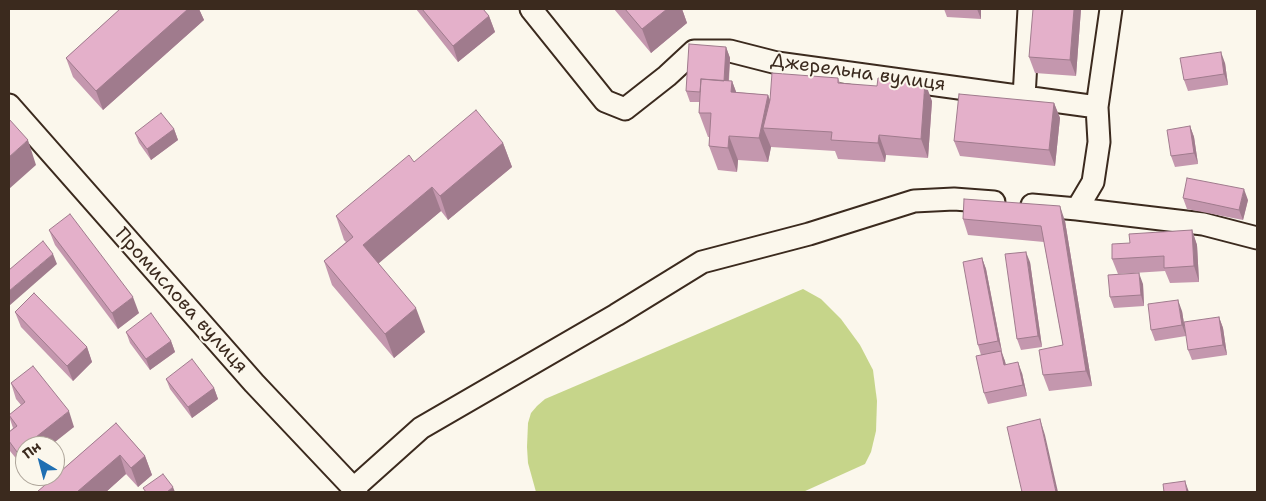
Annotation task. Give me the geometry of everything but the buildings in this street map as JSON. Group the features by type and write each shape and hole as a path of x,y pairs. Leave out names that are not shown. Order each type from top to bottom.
{"street":[{"name":"Джерельна вулиця","path":"531,9 605,101 625,109 667,76 694,51 730,51 777,63 1096,107"},
{"path":"1024,97 1028,9"},
{"path":"1077,208 1092,182 1099,142 1096,107 1111,9"},
{"name":"Промислова вулиця","path":"9,105 254,383 355,490"},
{"path":"355,490 421,428 616,315 702,262 809,234 914,202 954,199 1077,208 1203,224 1257,238"}],"green space":[{"path":"803,289 821,299 841,319 860,345 873,370 877,401 876,431 871,452 865,464 803,492 536,492 528,463 528,423 531,413 545,399"}]}
